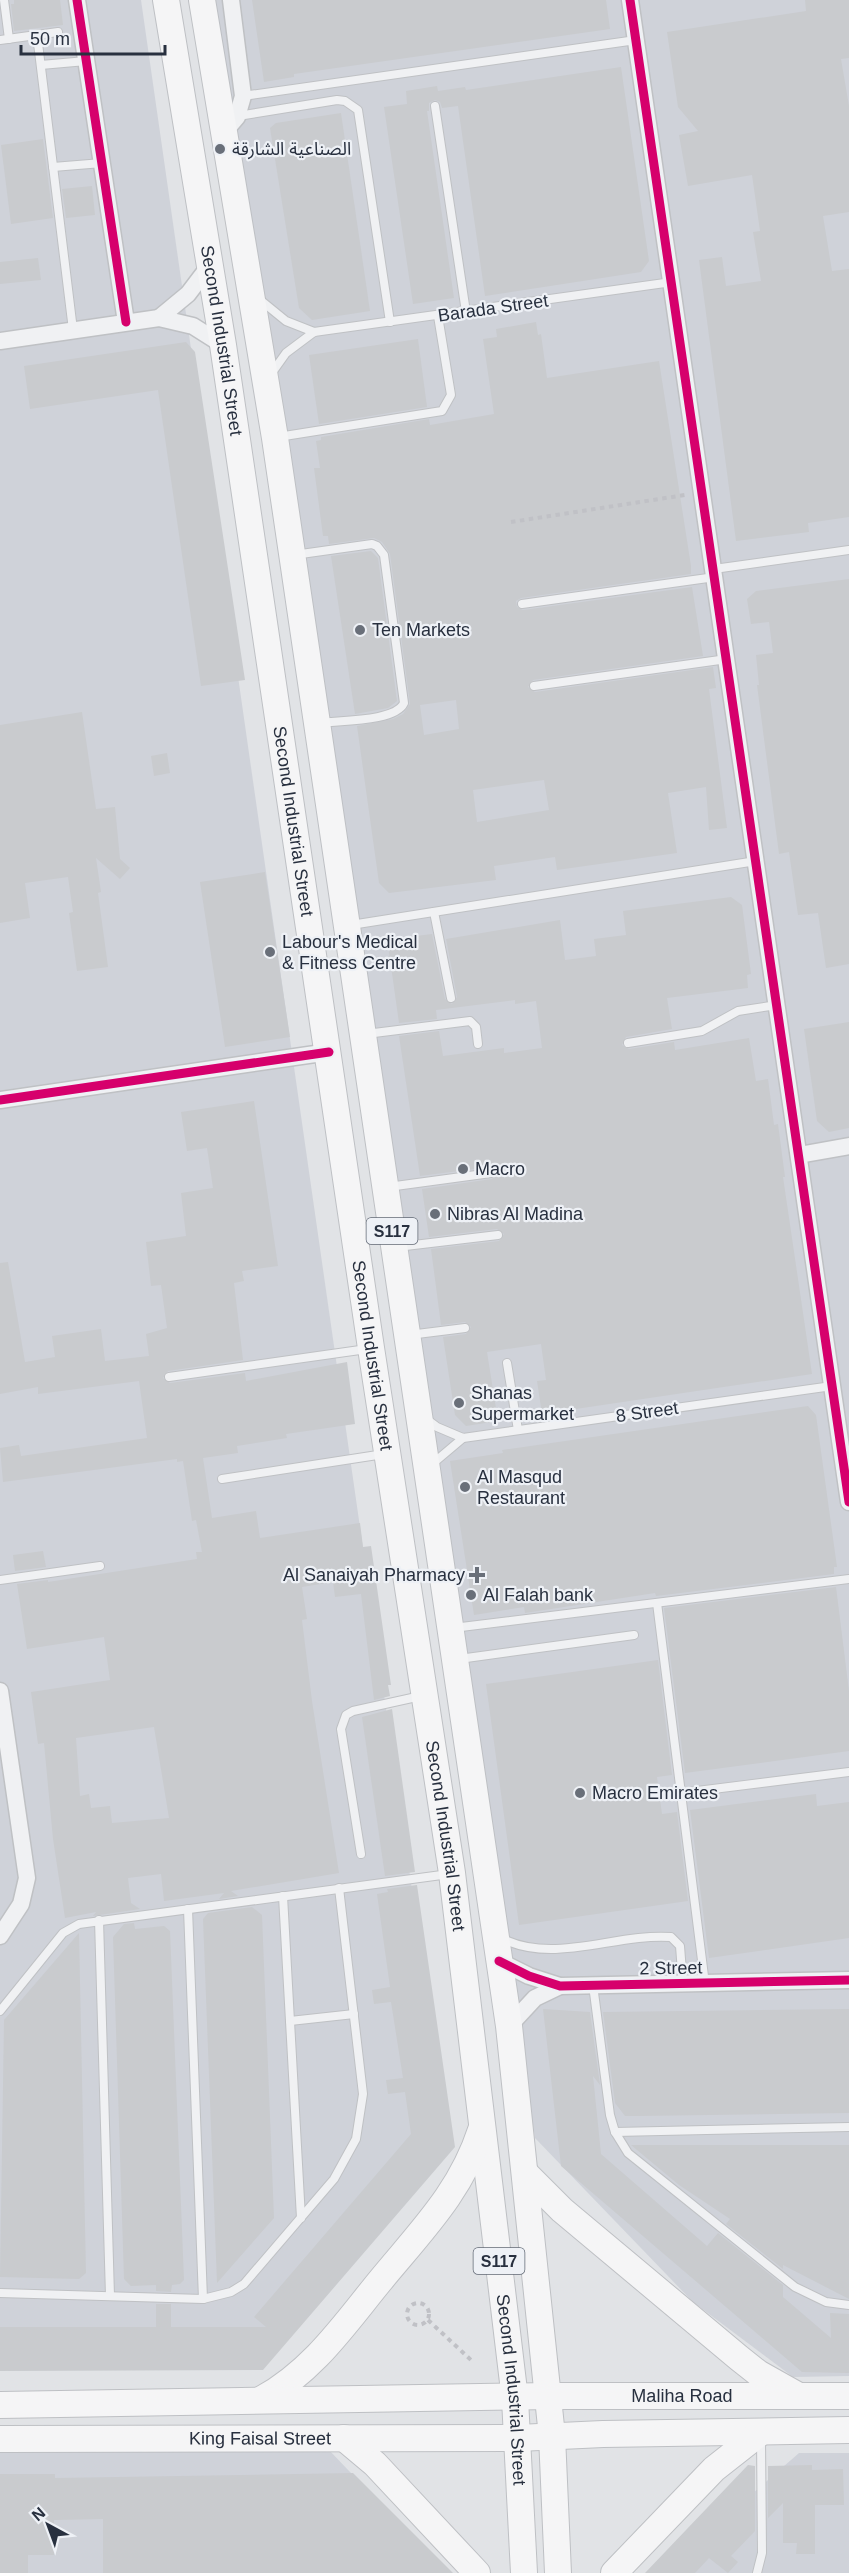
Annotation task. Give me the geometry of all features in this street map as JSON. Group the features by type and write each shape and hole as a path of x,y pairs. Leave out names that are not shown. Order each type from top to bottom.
{"main road":[{"name":"Second Industrial Street","path":"166,0 223,345 371,1348 452,1873 514,2398 524,2573"},
{"name":"Second Industrial Street","path":"202,0 231,124 252,290 509,2026 552,2436 558,2573"},
{"path":"261,2399 279,2390 310,2365 438,2212 464,2174 483,2124"},
{"path":"525,2173 562,2210 739,2358 779,2386 802,2397"},
{"name":"Maliha Road","path":"514,2398 849,2396"},
{"path":"0,2405 261,2399 514,2398"},
{"name":"Maliha Road","path":"518,2438 849,2430"},
{"path":"614,2573 719,2464 761,2432"},
{"path":"344,2438 375,2464 477,2573"},
{"name":"King Faisal Street","path":"0,2439 518,2438"}],"street":[{"path":"77,0 75,30 86,61 126,322"},
{"path":"231,0 243,96 231,124"},
{"path":"630,0 849,1502"},
{"path":"159,318 188,294 210,265"},
{"path":"0,341 159,318 194,326 223,345"},
{"path":"0,1100 329,1052"},
{"path":"799,1155 849,1146"},
{"path":"0,1691 27,1878 21,1904 0,1936"},
{"name":"2 Street","path":"499,1961 529,1976 560,1986 683,1986 849,1980"},
{"name":"2 Street","path":"509,2026 530,2002 560,1986"}],"lane":[{"path":"4,0 5,39 58,32"},
{"path":"37,35 73,330"},
{"path":"243,96 636,40"},
{"path":"41,65 86,61"},
{"path":"231,124 337,100 345,101 358,110 390,322"},
{"path":"435,106 466,312"},
{"path":"53,167 102,163"},
{"name":"Barada Street","path":"267,384 285,353 314,332 672,282"},
{"path":"252,290 273,312 314,332"},
{"path":"275,438 442,411 451,395 438,315"},
{"path":"293,555 366,544 377,546 381,550 404,696 401,708 391,715 316,723"},
{"path":"522,604 849,550"},
{"path":"534,686 727,659"},
{"path":"346,925 756,861"},
{"path":"434,912 451,998"},
{"path":"628,1043 702,1031 738,1011 777,1005"},
{"path":"363,1035 470,1021 476,1027 478,1044"},
{"path":"386,1187 491,1173"},
{"path":"395,1247 498,1235"},
{"path":"406,1335 465,1328"},
{"path":"169,1377 371,1348"},
{"path":"507,1363 518,1430"},
{"name":"8 Street","path":"462,1438 832,1386"},
{"path":"417,1410 437,1427 462,1438 426,1471"},
{"path":"222,1479 387,1454"},
{"path":"0,1580 100,1566"},
{"path":"449,1628 849,1579"},
{"path":"657,1603 705,1985"},
{"path":"453,1660 634,1635"},
{"path":"362,1854 341,1729 346,1715 353,1711 424,1695"},
{"path":"681,1793 849,1772"},
{"path":"0,2011 63,1933 79,1924 452,1873"},
{"path":"0,2293 203,2299 231,2292 244,2284 334,2179 356,2139 363,2094 339,1888"},
{"path":"283,1896 301,2218"},
{"path":"188,1909 203,2299"},
{"path":"99,1920 110,2296"},
{"path":"495,1935 518,1945 541,1950 670,1937 680,1946 683,1986"},
{"path":"593,1985 610,2115 615,2132 628,2153 795,2287 826,2302 849,2305"},
{"path":"290,2020 354,2014"},
{"path":"615,2132 849,2127"},
{"path":"757,2573 762,2553 761,2432"}],"path":[{"path":"511,522 703,492"},
{"path":"415,2302 426,2304 430,2314 428,2320 420,2325 411,2323 408,2309 415,2302"},
{"path":"428,2320 471,2360"}],"shaded area":[{"path":"0,0 141,0 448,2141 259,2356 0,2360"},
{"path":"212,0 849,0 849,2376 793,2377 693,2302 535,2138"},
{"path":"327,2448 447,2573 0,2573 0,2452"},
{"path":"799,2453 849,2453 849,2573 661,2573"}],"building":[{"path":"14,0 60,0 63,25 14,31 11,4 14,4"},
{"path":"252,0 606,0 610,29 294,74 294,77 264,82"},
{"path":"805,0 849,0 849,58 841,59 849,106 849,212 823,216 832,271 849,269 849,517 808,523 809,532 736,541 699,260 722,257 726,286 761,281 753,232 760,231 752,175 688,186 679,135 698,131 678,107 667,32 806,11"},
{"path":"621,67 649,261 641,272 485,296 458,106 442,108 440,102 435,100 429,103 429,111 427,111 454,298 413,304 384,107 407,104 406,91 437,86 438,91 465,87 466,90"},
{"path":"341,113 370,311 312,320 299,308 270,128 276,123"},
{"path":"43,139 53,218 11,224 1,145"},
{"path":"92,186 95,215 66,218 62,189"},
{"path":"38,258 41,280 0,284 0,262"},
{"path":"536,322 538,335 541,334 547,378 659,361 691,574 521,598 516,601 517,607 523,610 692,587 703,656 533,680 528,687 535,692 713,667 716,688 709,689 727,828 709,830 706,787 668,793 677,853 557,870 555,857 494,866 496,880 389,893 379,883 357,726 393,719 403,714 410,704 390,554 382,542 374,538 329,544 328,536 323,536 314,468 320,468 316,441 321,440 321,437 429,419 430,425 494,414 483,339 497,337 496,329","holes":["456,700 459,729 424,735 420,705","544,780 549,810 477,822 473,790"]},
{"path":"418,339 427,407 319,424 309,355"},
{"path":"186,342 195,352 245,680 201,686 158,390 30,409 24,366"},
{"name":"Ten Markets","path":"371,551 378,558 397,701 388,708 355,714 331,556"},
{"path":"849,579 849,964 826,968 818,913 798,915 789,852 779,854 757,685 759,685 756,655 773,653 769,622 751,624 747,599 756,591"},
{"path":"82,712 96,809 115,807 120,859 130,868 120,879 96,858 101,892 98,893 108,967 77,971 69,913 73,912 68,877 25,883 30,918 0,923 0,725"},
{"path":"167,753 170,773 154,776 151,756"},
{"path":"265,872 290,1037 225,1047 200,882"},
{"path":"731,897 742,905 751,974 747,975 748,988 667,998 672,1029 626,1037 622,1045 629,1049 674,1042 675,1050 749,1038 756,1081 768,1079 774,1125 778,1124 785,1177 783,1177 812,1374 542,1414 537,1381 546,1380 541,1344 487,1352 498,1421 466,1426 455,1415 443,1337 466,1334 471,1327 465,1322 441,1325 431,1249 499,1241 504,1234 497,1229 429,1237 422,1189 492,1179 497,1172 490,1167 420,1176 399,1036 439,1031 443,1056 504,1048 504,1053 542,1048 536,1001 515,1004 515,1000 436,1010 437,1019 399,1023 389,952 400,938 432,934 445,999 452,1004 457,997 446,939 560,920 565,960 596,956 594,939 626,935 623,911"},
{"path":"849,1022 849,1128 829,1132 817,1121 804,1029"},
{"path":"254,1101 278,1266 242,1271 244,1281 234,1283 243,1360 168,1371 163,1378 170,1383 245,1373 246,1381 347,1362 355,1424 286,1434 287,1438 237,1446 238,1453 203,1458 212,1518 256,1511 260,1538 360,1523 363,1547 371,1546 391,1685 388,1685 390,1696 374,1700 361,1594 335,1597 333,1582 302,1587 307,1619 302,1620 312,1701 339,1873 231,1891 238,1896 219,1899 224,1893 164,1901 161,1874 128,1878 131,1903 140,1909 93,1916 96,1912 65,1918 53,1839 44,1743 38,1744 31,1692 110,1680 104,1637 27,1649 17,1584 48,1580 48,1582 197,1559 196,1552 202,1552 196,1520 192,1521 183,1461 177,1462 177,1459 3,1482 0,1448 19,1445 21,1456 147,1438 139,1381 38,1394 38,1387 0,1394 0,1263 8,1262 25,1362 55,1357 52,1336 101,1329 105,1361 149,1356 146,1334 167,1328 161,1285 151,1286 146,1242 186,1236 181,1193 213,1188 207,1148 187,1151 181,1112","holes":["154,1727 169,1818 112,1823 110,1806 91,1808 89,1794 80,1796 76,1738"]},
{"path":"808,1406 816,1415 837,1567 834,1567 834,1574 656,1596 655,1593 525,1613 524,1607 474,1615 450,1461 503,1453 502,1450"},
{"path":"43,1551 46,1567 15,1571 13,1555"},
{"path":"836,1587 849,1691 849,1751 685,1773 664,1608"},
{"name":"Macro Emirates","path":"658,1660 672,1775 657,1777 662,1814 677,1812 688,1901 519,1925 486,1684"},
{"path":"392,1709 415,1872 385,1876 362,1717"},
{"path":"816,1794 817,1806 849,1802 849,1938 709,1958 690,1810"},
{"path":"417,1885 455,2147 263,2370 0,2371 0,2327 156,2327 156,2304 171,2304 171,2327 266,2327 254,2317 411,2134 405,2092 388,2094 386,2080 403,2078 391,2002 374,2004 372,1990 390,1987 377,1894 388,1892 387,1889"},
{"path":"252,1907 262,1915 274,2218 217,2283 203,1919 208,1913"},
{"path":"134,1923 135,1929 164,1926 170,1931 184,2280 180,2284 172,2285 171,2292 156,2291 156,2285 131,2286 124,2279 113,1937 124,1924"},
{"path":"79,1933 86,2273 79,2279 0,2277 4,2020"},
{"path":"543,2009 590,2012 600,2085 593,2076 601,2154 707,2246 718,2233 783,2285 783,2297 831,2338 830,2313 849,2314 849,2373 802,2372 561,2166"},
{"path":"849,2009 849,2113 625,2116 615,2103 603,2012"},
{"path":"631,2145 849,2145 849,2299 783,2265 783,2269 726,2224 730,2219 679,2185"},
{"path":"748,2465 755,2466 755,2531 731,2556 738,2562 728,2573 709,2558 695,2573 645,2573"},
{"path":"812,2465 812,2470 843,2469 844,2505 815,2505 815,2554 796,2554 797,2543 783,2543 783,2503 768,2518 768,2466"},
{"path":"353,2473 453,2573 103,2573 103,2519 54,2520 54,2555 28,2555 28,2573 0,2573 0,2474 55,2474 55,2478"}],"cycle path":[{"path":"77,0 126,322"},
{"path":"630,0 849,1502"},
{"path":"0,1100 329,1052"},
{"path":"499,1961 529,1976 560,1986 849,1980"}],"place":[{"name":"الصناعية الشارقة","path":"220,149"},
{"name":"Ten Markets","path":"360,630"},
{"name":"Labour's Medical & Fitness Centre","path":"270,952"},
{"name":"Macro","path":"463,1169"},
{"name":"Nibras Al Madina","path":"435,1214"},
{"name":"Shanas Supermarket","path":"459,1403"},
{"name":"Al Masqud Restaurant","path":"465,1487"},
{"name":"Al Sanaiyah Pharmacy","path":"477,1575"},
{"name":"Al Falah bank","path":"471,1595"},
{"name":"Macro Emirates","path":"580,1793"}]}
